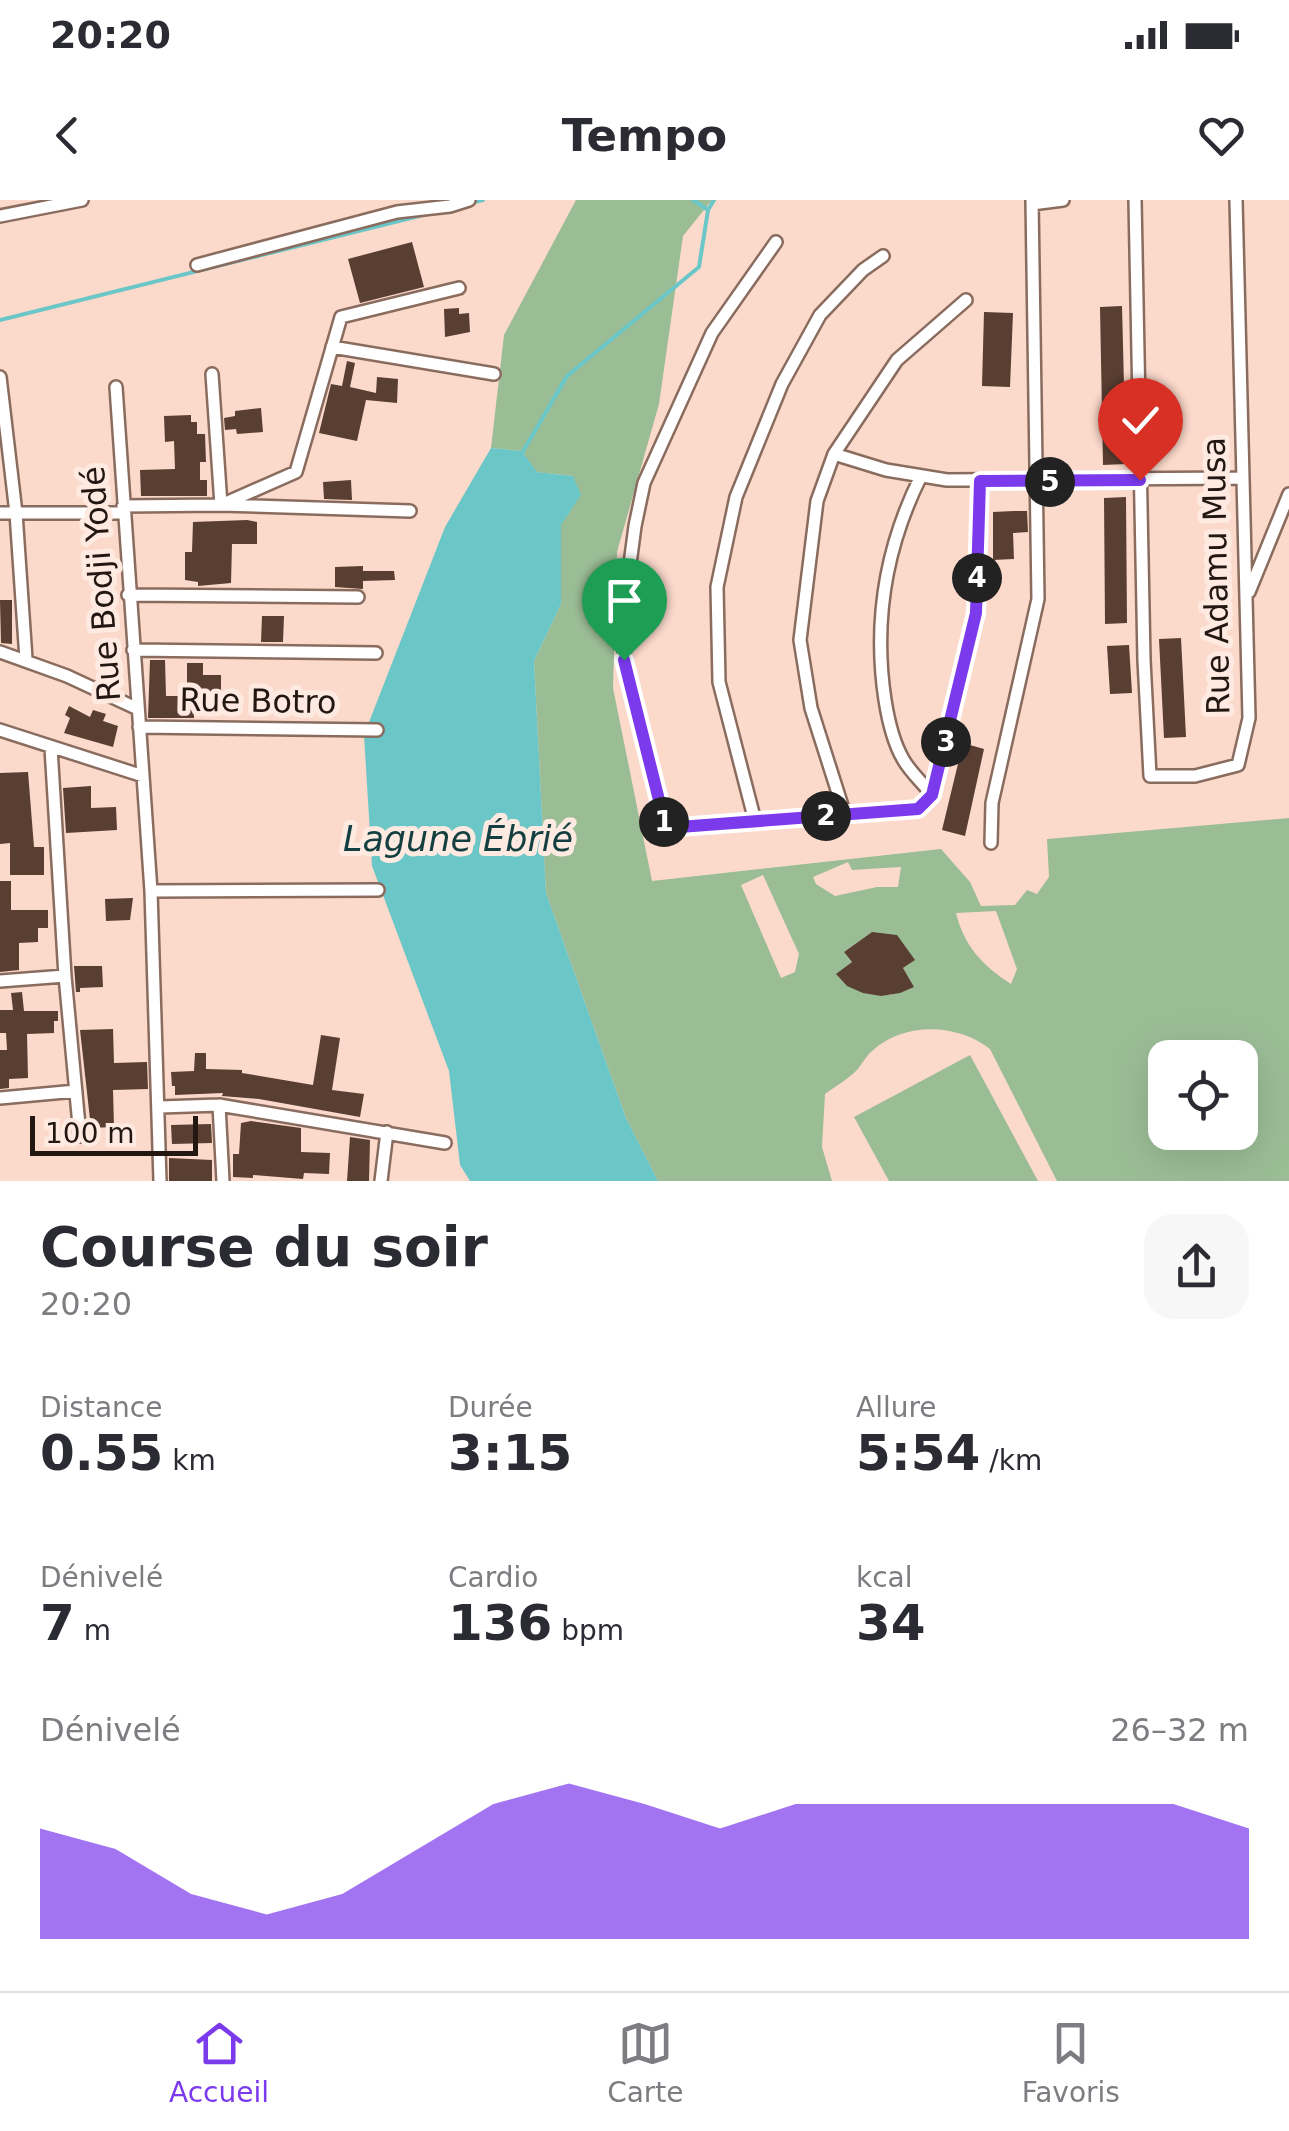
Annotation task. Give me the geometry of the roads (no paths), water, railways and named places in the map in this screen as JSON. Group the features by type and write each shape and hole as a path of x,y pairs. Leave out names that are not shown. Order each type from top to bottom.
{"street":[{"path":"0,216 82,200"},
{"path":"197,265 397,212 469,200"},
{"path":"992,844 992,802 1038,599 1032,202 1063,200"},
{"name":"Rue Adamu Musa","path":"1134,200 1150,776 1196,776 1238,765 1249,718 1236,200"},
{"path":"776,242 712,333 644,483 625,602 624,660 666,828 918,809 932,795 976,613 980,481"},
{"path":"755,821 718,682 717,587 736,497 782,384 820,315 863,270 883,256"},
{"path":"221,505 296,472 341,317 459,288"},
{"path":"846,815 811,708 800,640 817,502 834,454 897,360 966,300"},
{"path":"332,346 494,374"},
{"path":"212,374 221,505"},
{"path":"0,377 16,512 26,659"},
{"name":"Rue Bodji Yodé","path":"116,387 151,891 160,1181"},
{"path":"834,454 921,476 980,481 1242,478"},
{"path":"921,476 906,507 885,573 880,634 888,720 902,759 932,795"},
{"path":"1246,599 1289,494"},
{"path":"0,513 221,505 410,512"},
{"path":"128,596 358,598"},
{"path":"133,650 376,653"},
{"path":"0,652 26,659 138,709"},
{"name":"Rue Botro","path":"139,727 376,730"},
{"path":"0,730 143,776"},
{"path":"51,748 65,976 80,1136"},
{"path":"151,891 378,890"},
{"path":"0,981 65,976"},
{"path":"0,1098 76,1091"},
{"path":"160,1108 220,1105 445,1143"},
{"path":"220,1105 222,1181"},
{"path":"382,1181 387,1132"}],"water":[{"name":"Lagune Ébrié","path":"491,448 522,451 537,472 573,476 581,495 561,525 561,604 534,661 546,893 626,1118 658,1181 470,1181 460,1165 449,1071 372,866 364,735 445,527"}],"waterway":[{"path":"470,203 483,200"},
{"path":"693,200 708,210"},
{"path":"522,453 567,376 699,267 708,210 714,200"},
{"path":"0,320 427,214"}]}
